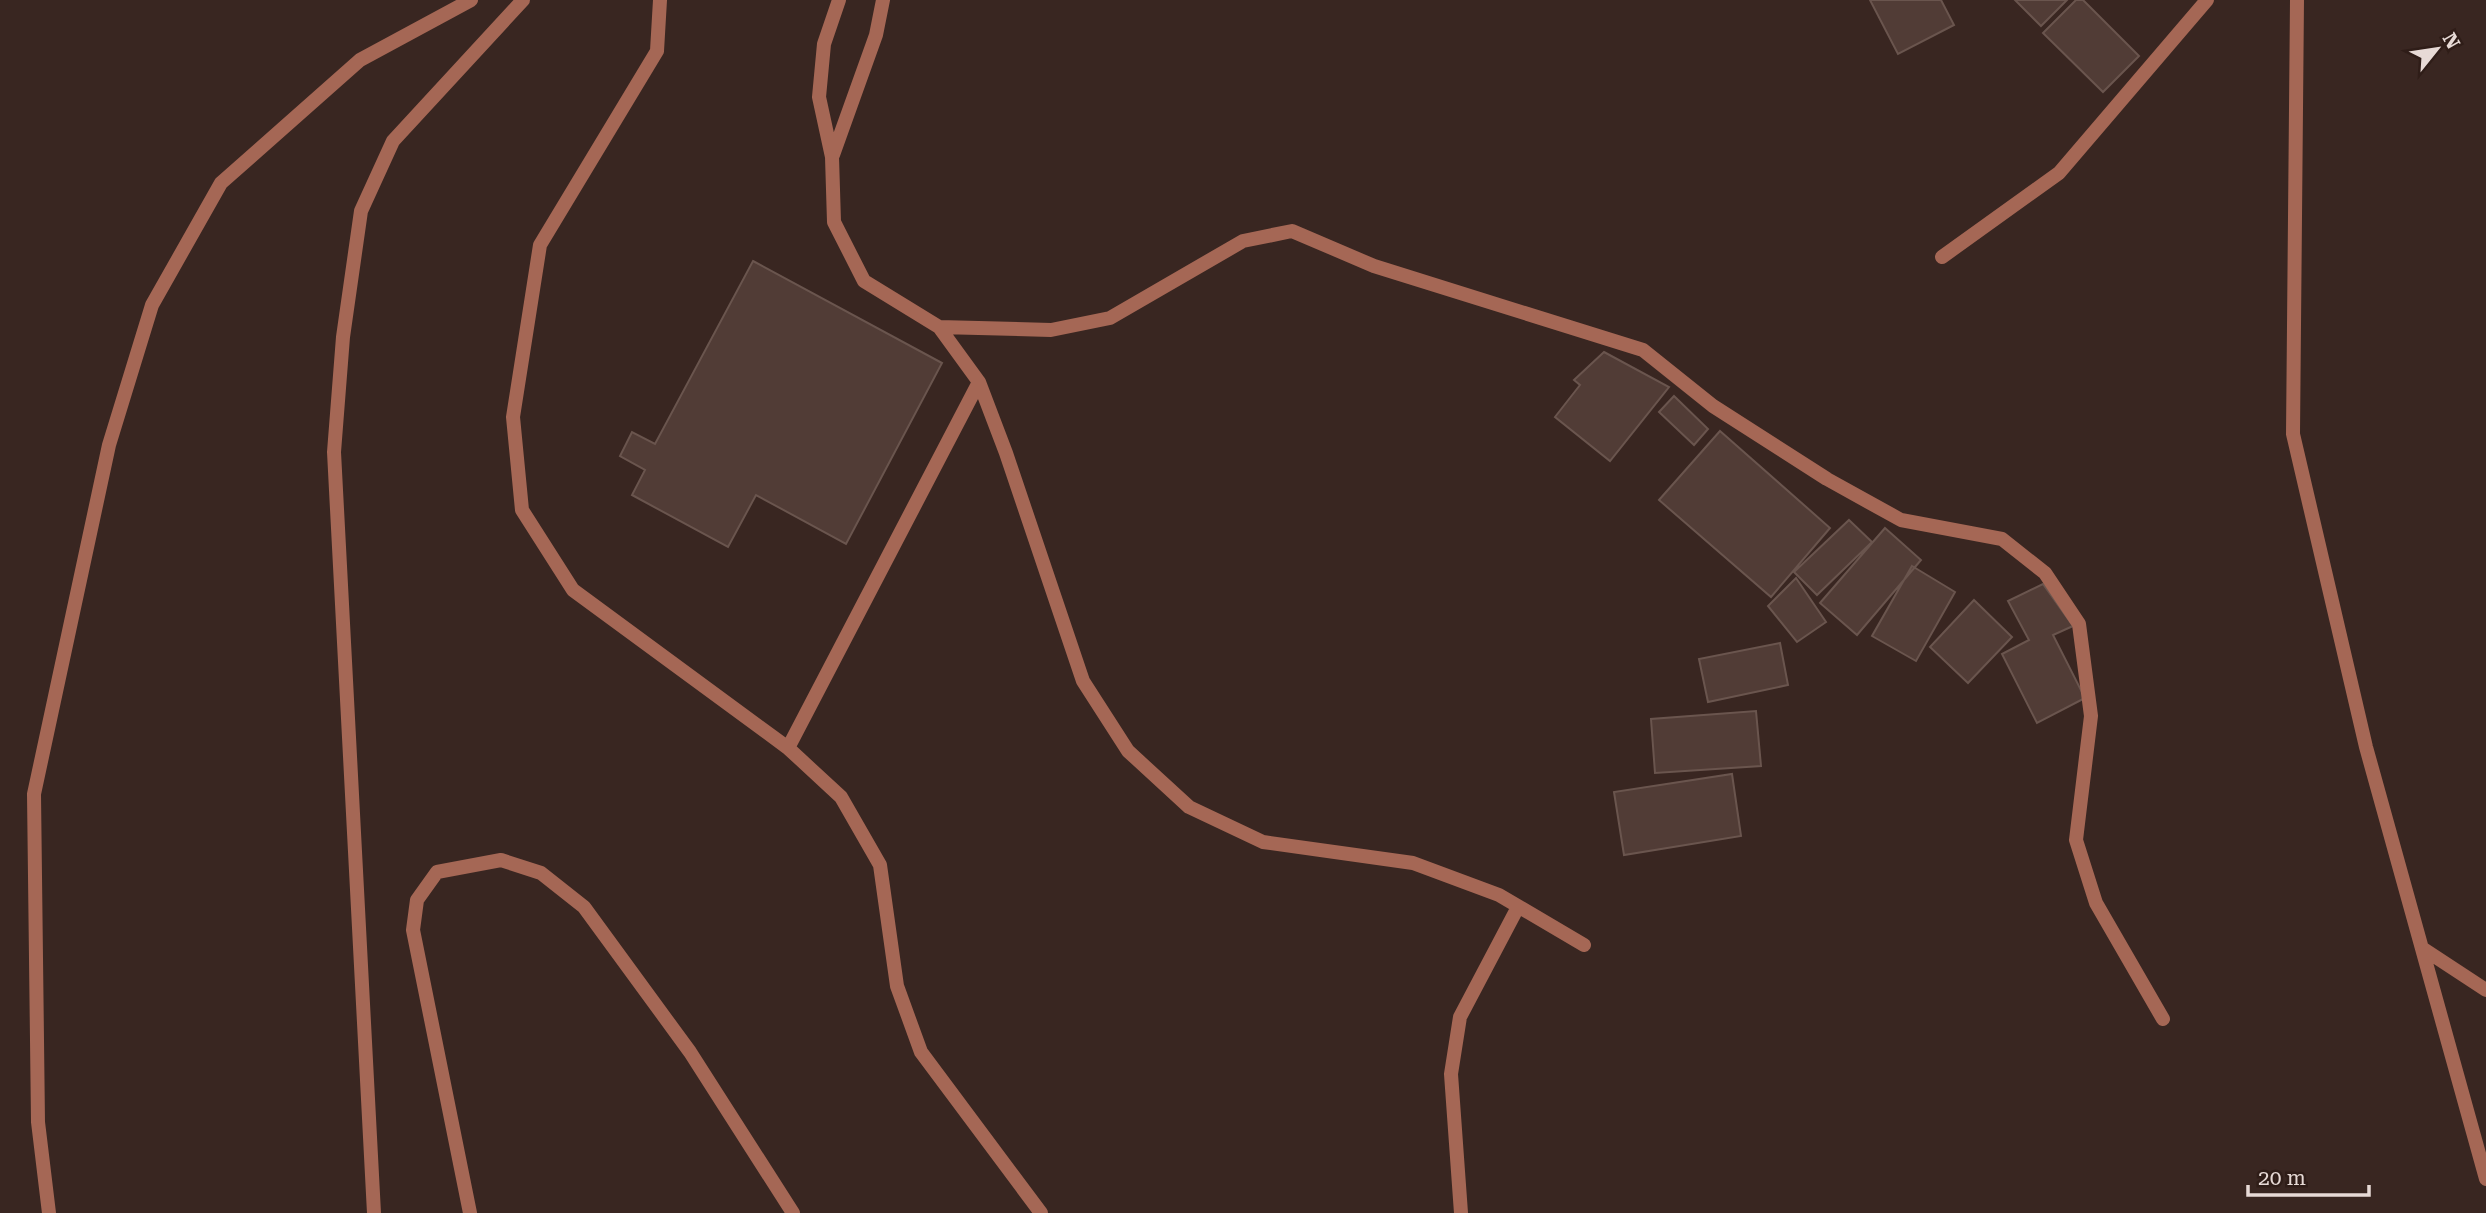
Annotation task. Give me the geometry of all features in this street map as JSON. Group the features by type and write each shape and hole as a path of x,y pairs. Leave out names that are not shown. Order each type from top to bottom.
{"street":[{"path":"49,1213 38,1122 34,794 109,445 152,305 221,183 360,60 471,0"},
{"path":"374,1213 334,452 343,337 361,211 393,141 523,0"},
{"path":"660,0 657,51 540,245 513,416 523,510 573,590 788,748 841,797 880,865 897,986 921,1052 1041,1213"},
{"path":"839,0 824,44 819,97 832,157 834,222 864,281 939,327 979,382 1006,453 1083,681 1128,751 1189,807 1263,842 1413,863 1499,895 1584,945"},
{"path":"832,157 876,35 883,0"},
{"path":"1942,257 2059,173 2207,0"},
{"path":"2297,0 2293,434 2366,747 2486,1179"},
{"path":"939,327 1051,330 1110,318 1243,241 1293,231 1374,266 1643,350 1713,406 1827,479 1901,520 2002,539 2045,573 2079,624 2091,716 2076,840 2096,903 2163,1019"},
{"path":"788,748 979,382"},
{"path":"470,1213 413,930 417,900 437,872 501,860 541,873 584,907 690,1052 793,1213"},
{"path":"1461,1213 1451,1074 1460,1017 1518,907"},
{"path":"2422,948 2486,990"}],"building":[{"path":"1870,0 1941,0 1954,25 1898,54"},
{"path":"2015,0 2067,0 2041,26"},
{"path":"2076,0 2083,0 2139,56 2103,92 2043,33"},
{"path":"753,261 942,363 846,544 756,495 728,547 632,495 645,470 620,456 632,432 655,444"},
{"path":"1604,352 1669,387 1610,461 1555,417 1580,385 1574,380"},
{"path":"1674,396 1708,429 1694,445 1659,412"},
{"path":"1720,431 1830,528 1771,597 1659,500"},
{"path":"1849,520 1872,542 1817,595 1794,572"},
{"path":"1885,528 1921,560 1857,635 1820,603"},
{"path":"1912,566 1955,592 1916,661 1872,636"},
{"path":"1796,578 1826,622 1797,642 1768,606"},
{"path":"2043,584 2073,626 2053,635 2085,698 2037,723 2002,654 2029,640 2008,601"},
{"path":"1974,600 2012,637 1968,683 1930,647"},
{"path":"1780,643 1788,685 1708,702 1699,659"},
{"path":"1756,711 1761,766 1655,773 1651,719"},
{"path":"1732,774 1741,836 1624,855 1614,792"}]}
